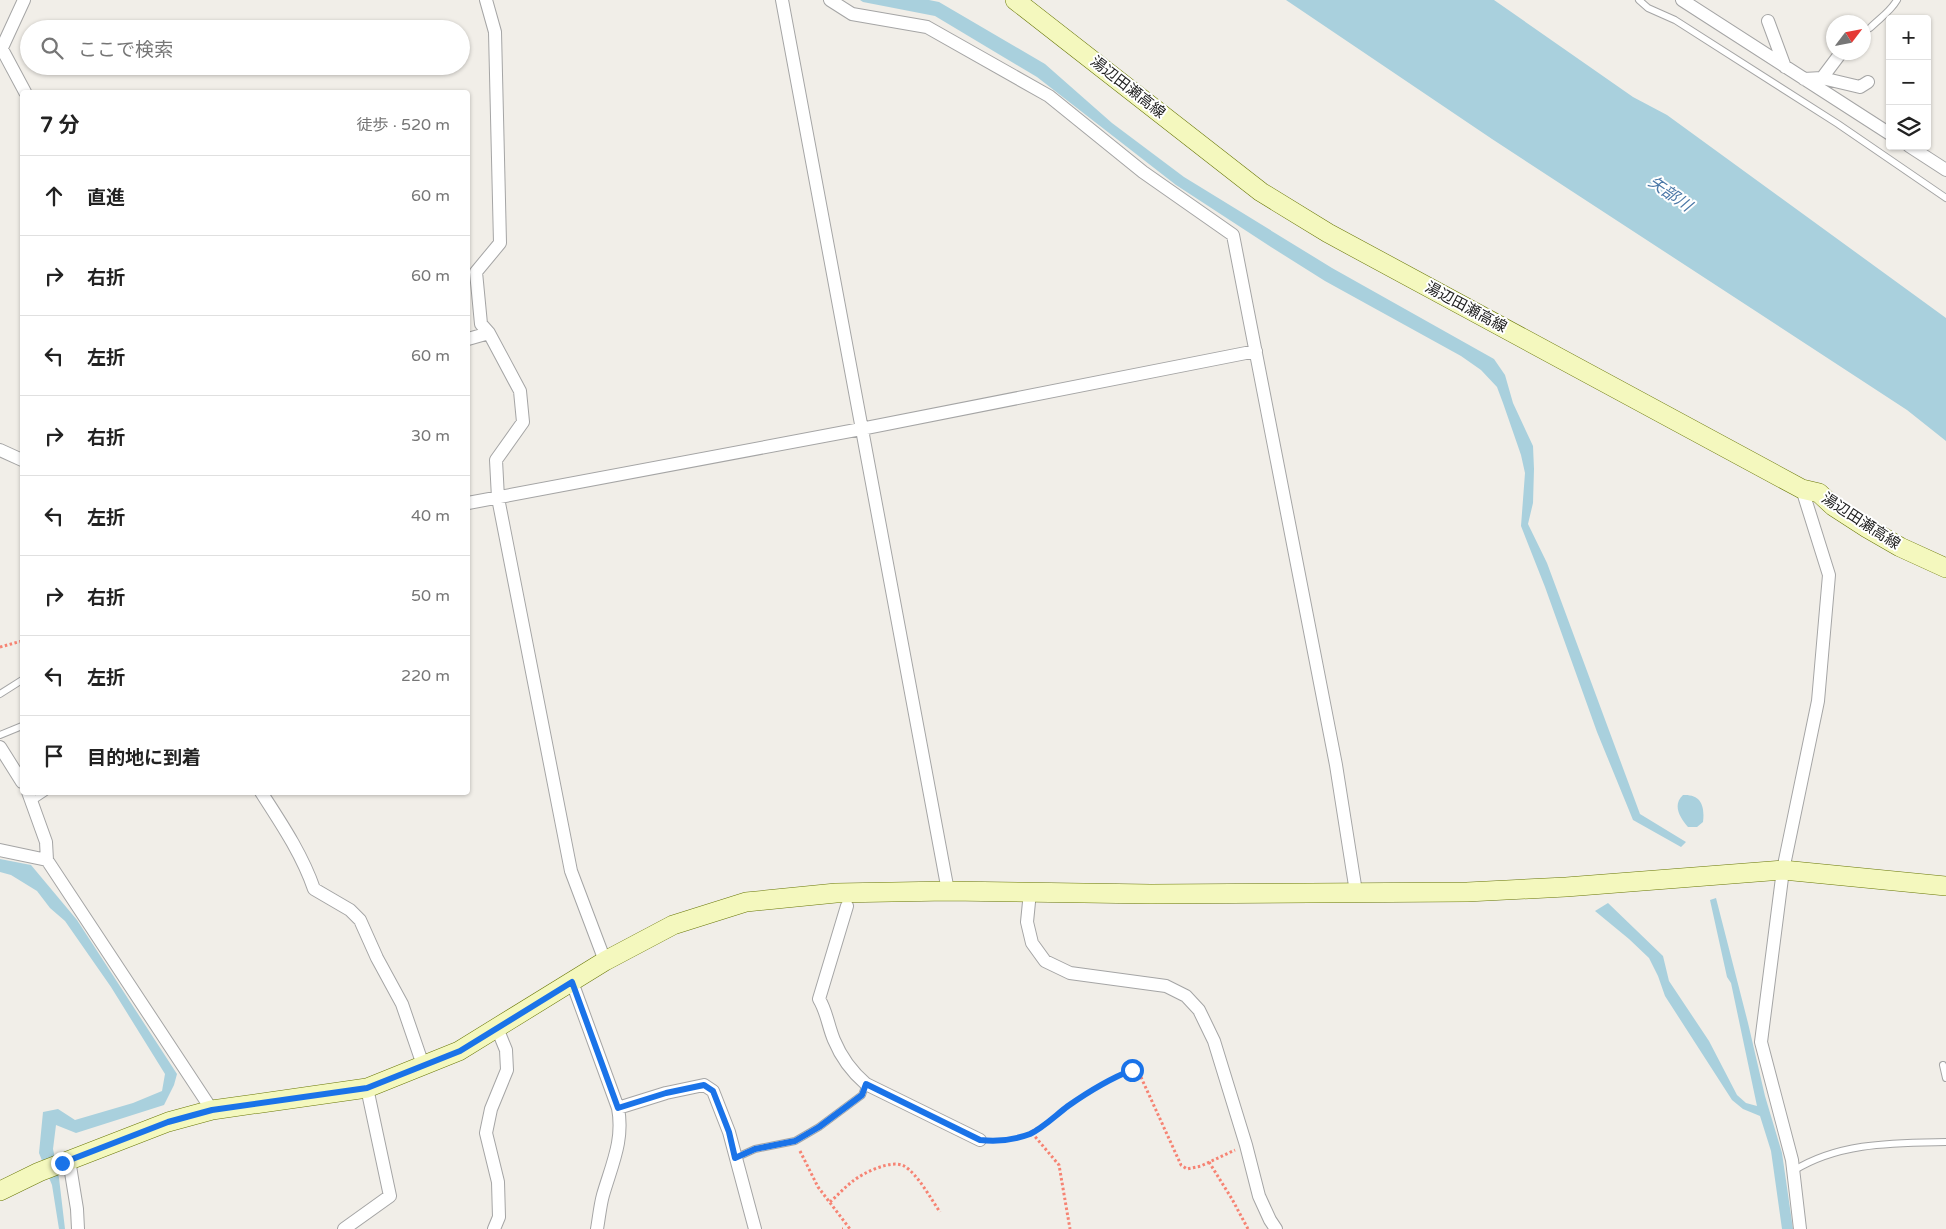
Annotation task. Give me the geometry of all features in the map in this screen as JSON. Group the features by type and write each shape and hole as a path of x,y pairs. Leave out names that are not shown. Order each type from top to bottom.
{"street":[{"path":"24,0 1,50 24,90"},
{"path":"486,0 495,32 500,243 476,272 472,274 481,324 489,334 520,391 522,422 496,460 498,498 571,871 605,962"},
{"path":"782,0 948,891"},
{"path":"830,0 852,14 927,27 1049,96 1143,172 1233,235 1336,765 1356,892"},
{"name":"湯辺田瀬高線","path":"1015,0 1270,197 1328,233 1802,489 1819,493 1833,506 1900,548 1946,568"},
{"path":"1682,0 1886,131"},
{"path":"1768,20 1772,36 1785,67"},
{"path":"1822,78 1836,60"},
{"path":"1804,79 1822,78 1860,87 1868,82"},
{"path":"1915,150 1946,170"},
{"path":"470,338 489,334"},
{"path":"470,503 861,429 1256,351"},
{"path":"0,450 20,459"},
{"path":"1800,1229 1792,1160 1761,1042 1783,870 1818,701 1829,575 1802,489"},
{"path":"0,747 20,779"},
{"path":"263,795 287,833 314,889 350,910 360,920 377,958 402,1004 423,1066"},
{"path":"30,797 46,842 46,860 212,1110"},
{"path":"0,850 46,860"},
{"path":"0,1191 43,1170 168,1122 212,1110 367,1088 460,1051 605,962 673,924 746,902 836,893 948,891 1161,894 1467,892 1566,887 1783,870 1946,886"},
{"path":"1030,892 1027,922 1032,943 1045,961 1070,972 1166,986 1186,996 1198,1010 1214,1041 1246,1145 1259,1196 1276,1229"},
{"path":"847,906 819,999 826,1010 834,1040 847,1064 852,1072 866,1084 980,1140"},
{"path":"572,982 618,1108 620,1119 618,1148 603,1196 596,1229"},
{"path":"494,1229 499,1217 498,1182 486,1133 491,1109 507,1070 506,1050 497,1028"},
{"path":"618,1108 666,1093 704,1085 713,1091 729,1132 755,1229"},
{"path":"344,1229 390,1196 367,1088"},
{"path":"66,1162 77,1209 78,1229"}],"lane":[{"path":"1640,0 1648,8 1675,20 1838,124 1946,198"},
{"path":"1871,27 1890,11 1897,0"},
{"path":"0,694 20,681"},
{"path":"0,735 20,727"},
{"path":"1943,1065 1946,1078"},
{"path":"735,1158 755,1149 795,1141 819,1127 862,1095 866,1084"},
{"path":"1793,1171 1825,1154 1877,1144 1946,1142"}],"path":[{"path":"0,647 20,642"},
{"path":"980,1140 997,1142 1032,1133 1070,1105 1112,1078 1132,1070 1140,1075 1181,1165 1186,1169 1209,1162 1246,1145"},
{"path":"1032,1133 1059,1165 1070,1229"},
{"path":"795,1141 818,1187 850,1229"},
{"path":"1209,1162 1228,1191 1248,1229"},
{"path":"830,1202 852,1181 869,1171 892,1164 903,1166 913,1175 940,1212"}],"water":[{"path":"860,0 929,0 939,2 1045,64 1112,123 1184,177 1332,268 1494,359 1505,375 1513,403 1533,446 1533,503 1528,524 1547,563 1640,814 1686,842 1681,847 1633,820 1597,732 1521,526 1525,473 1521,455 1497,387 1481,370 1461,356 1325,281 1271,247 1176,185 1037,77 935,16"},
{"name":"矢部川","path":"1286,0 1494,0 1633,97 1667,115 1946,318 1946,441 1907,410 1492,139"},
{"path":"1683,795 1689,795 1698,799 1702,806 1703,822 1697,827 1688,827 1680,816 1678,803"},
{"path":"0,859 31,865 77,920 177,1074 164,1105 76,1133 56,1125 53,1149 59,1178 65,1229 59,1229 52,1185 39,1153 43,1112 58,1109 75,1120 133,1103 162,1091 165,1074 111,987 65,921 50,908 37,891 11,875 0,872"},
{"path":"1716,898 1765,1096 1782,1153 1793,1229 1782,1229 1771,1151 1760,1116 1743,1109 1732,1100 1665,996 1649,958 1595,911 1608,903 1663,956 1669,981 1709,1041 1737,1095 1746,1103 1757,1106 1731,983 1727,977 1710,900"}],"route":[{"path":"62,1163 168,1122 212,1110 282,1102 367,1088 460,1051 572,982 618,1108 666,1093 704,1085 713,1091 729,1132 735,1158 755,1149 795,1141 844,1110 862,1095 866,1084 980,1140 997,1142 1032,1133 1070,1105 1112,1078 1132,1070"}]}
